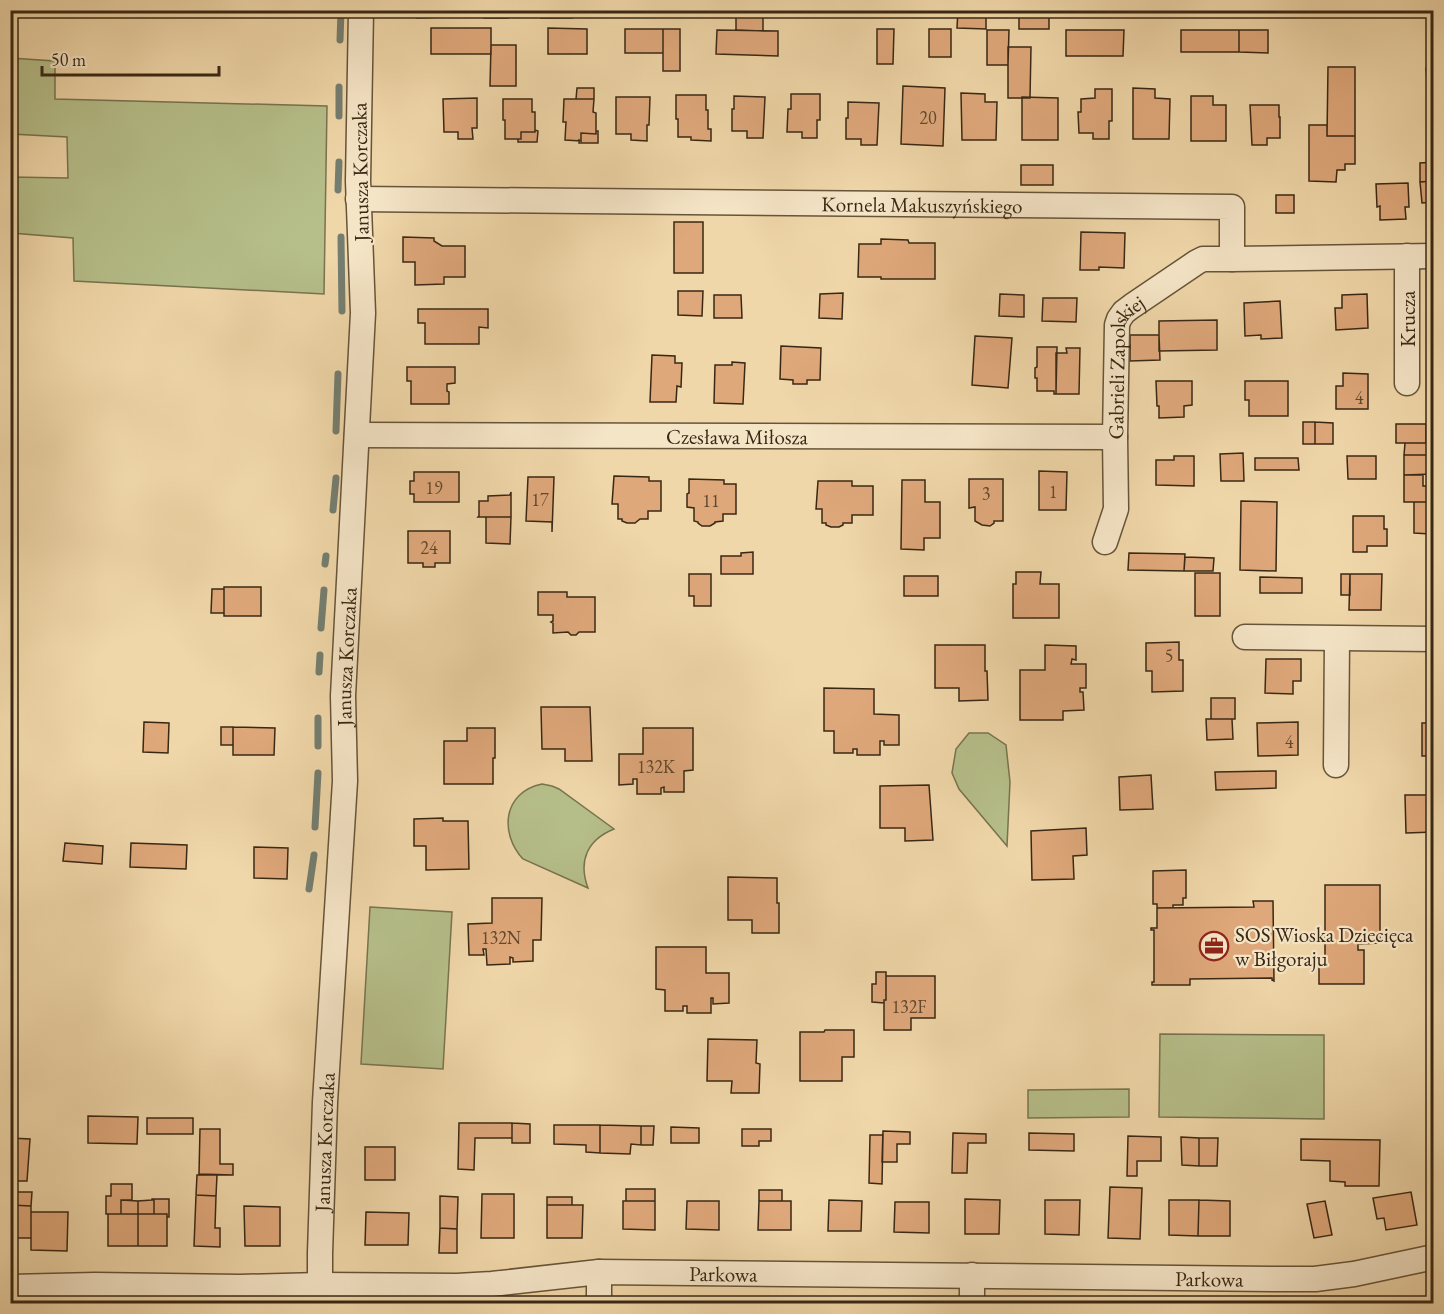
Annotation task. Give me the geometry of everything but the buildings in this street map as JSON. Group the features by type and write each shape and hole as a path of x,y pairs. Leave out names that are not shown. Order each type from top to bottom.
{"street":[{"name":"Janusza Korczaka","path":"320,1294 325,1102 344,801 343,696 363,313 357,181 360,10"},
{"name":"Kornela Makuszyńskiego","path":"358,200 1232,207 1232,259"},
{"name":"Krucza","path":"1407,256 1407,382"},
{"path":"1232,259 1434,256"},
{"name":"Gabrieli Zapolskiej","path":"1105,542 1116,509 1115,437 1119,319 1132,306 1197,262 1232,259"},
{"name":"Czesława Miłosza","path":"357,435 1115,437"},
{"path":"1245,638 1434,639"},
{"path":"1336,765 1338,639"},
{"name":"Parkowa","path":"10,1287 95,1285 240,1287 320,1294 474,1286 599,1272 1315,1279 1354,1274 1434,1257"},
{"path":"599,1272 599,1304"},
{"path":"972,1275 972,1304"}],"green space":[{"path":"10,58 55,61 55,99 327,106 324,294 74,281 73,238 11,233 11,177 68,178 67,137 11,134"},
{"path":"969,733 988,733 1006,745 1010,782 1007,846 959,789 952,773 956,749"},
{"path":"542,784 559,789 614,829 597,839 587,852 584,869 588,888 523,859 515,849 508,826 513,804 519,795 529,788"},
{"path":"370,907 452,912 443,1069 361,1064"},
{"path":"1160,1034 1324,1035 1324,1119 1159,1117"},
{"path":"1129,1089 1129,1117 1028,1118 1028,1090"}],"waterway":[{"path":"340,40 341,11"},
{"path":"339,87 339,116"},
{"path":"338,190 339,162"},
{"path":"341,237 342,311"},
{"path":"336,431 338,374"},
{"path":"333,510 336,478"},
{"path":"325,564 326,556"},
{"path":"321,628 324,590"},
{"path":"319,672 320,655"},
{"path":"318,718 318,746"},
{"path":"315,827 318,773"},
{"path":"309,889 314,855"}],"place":[{"name":"SOS Wioska Dziecięca w Biłgoraju","path":"1214,946"}]}
